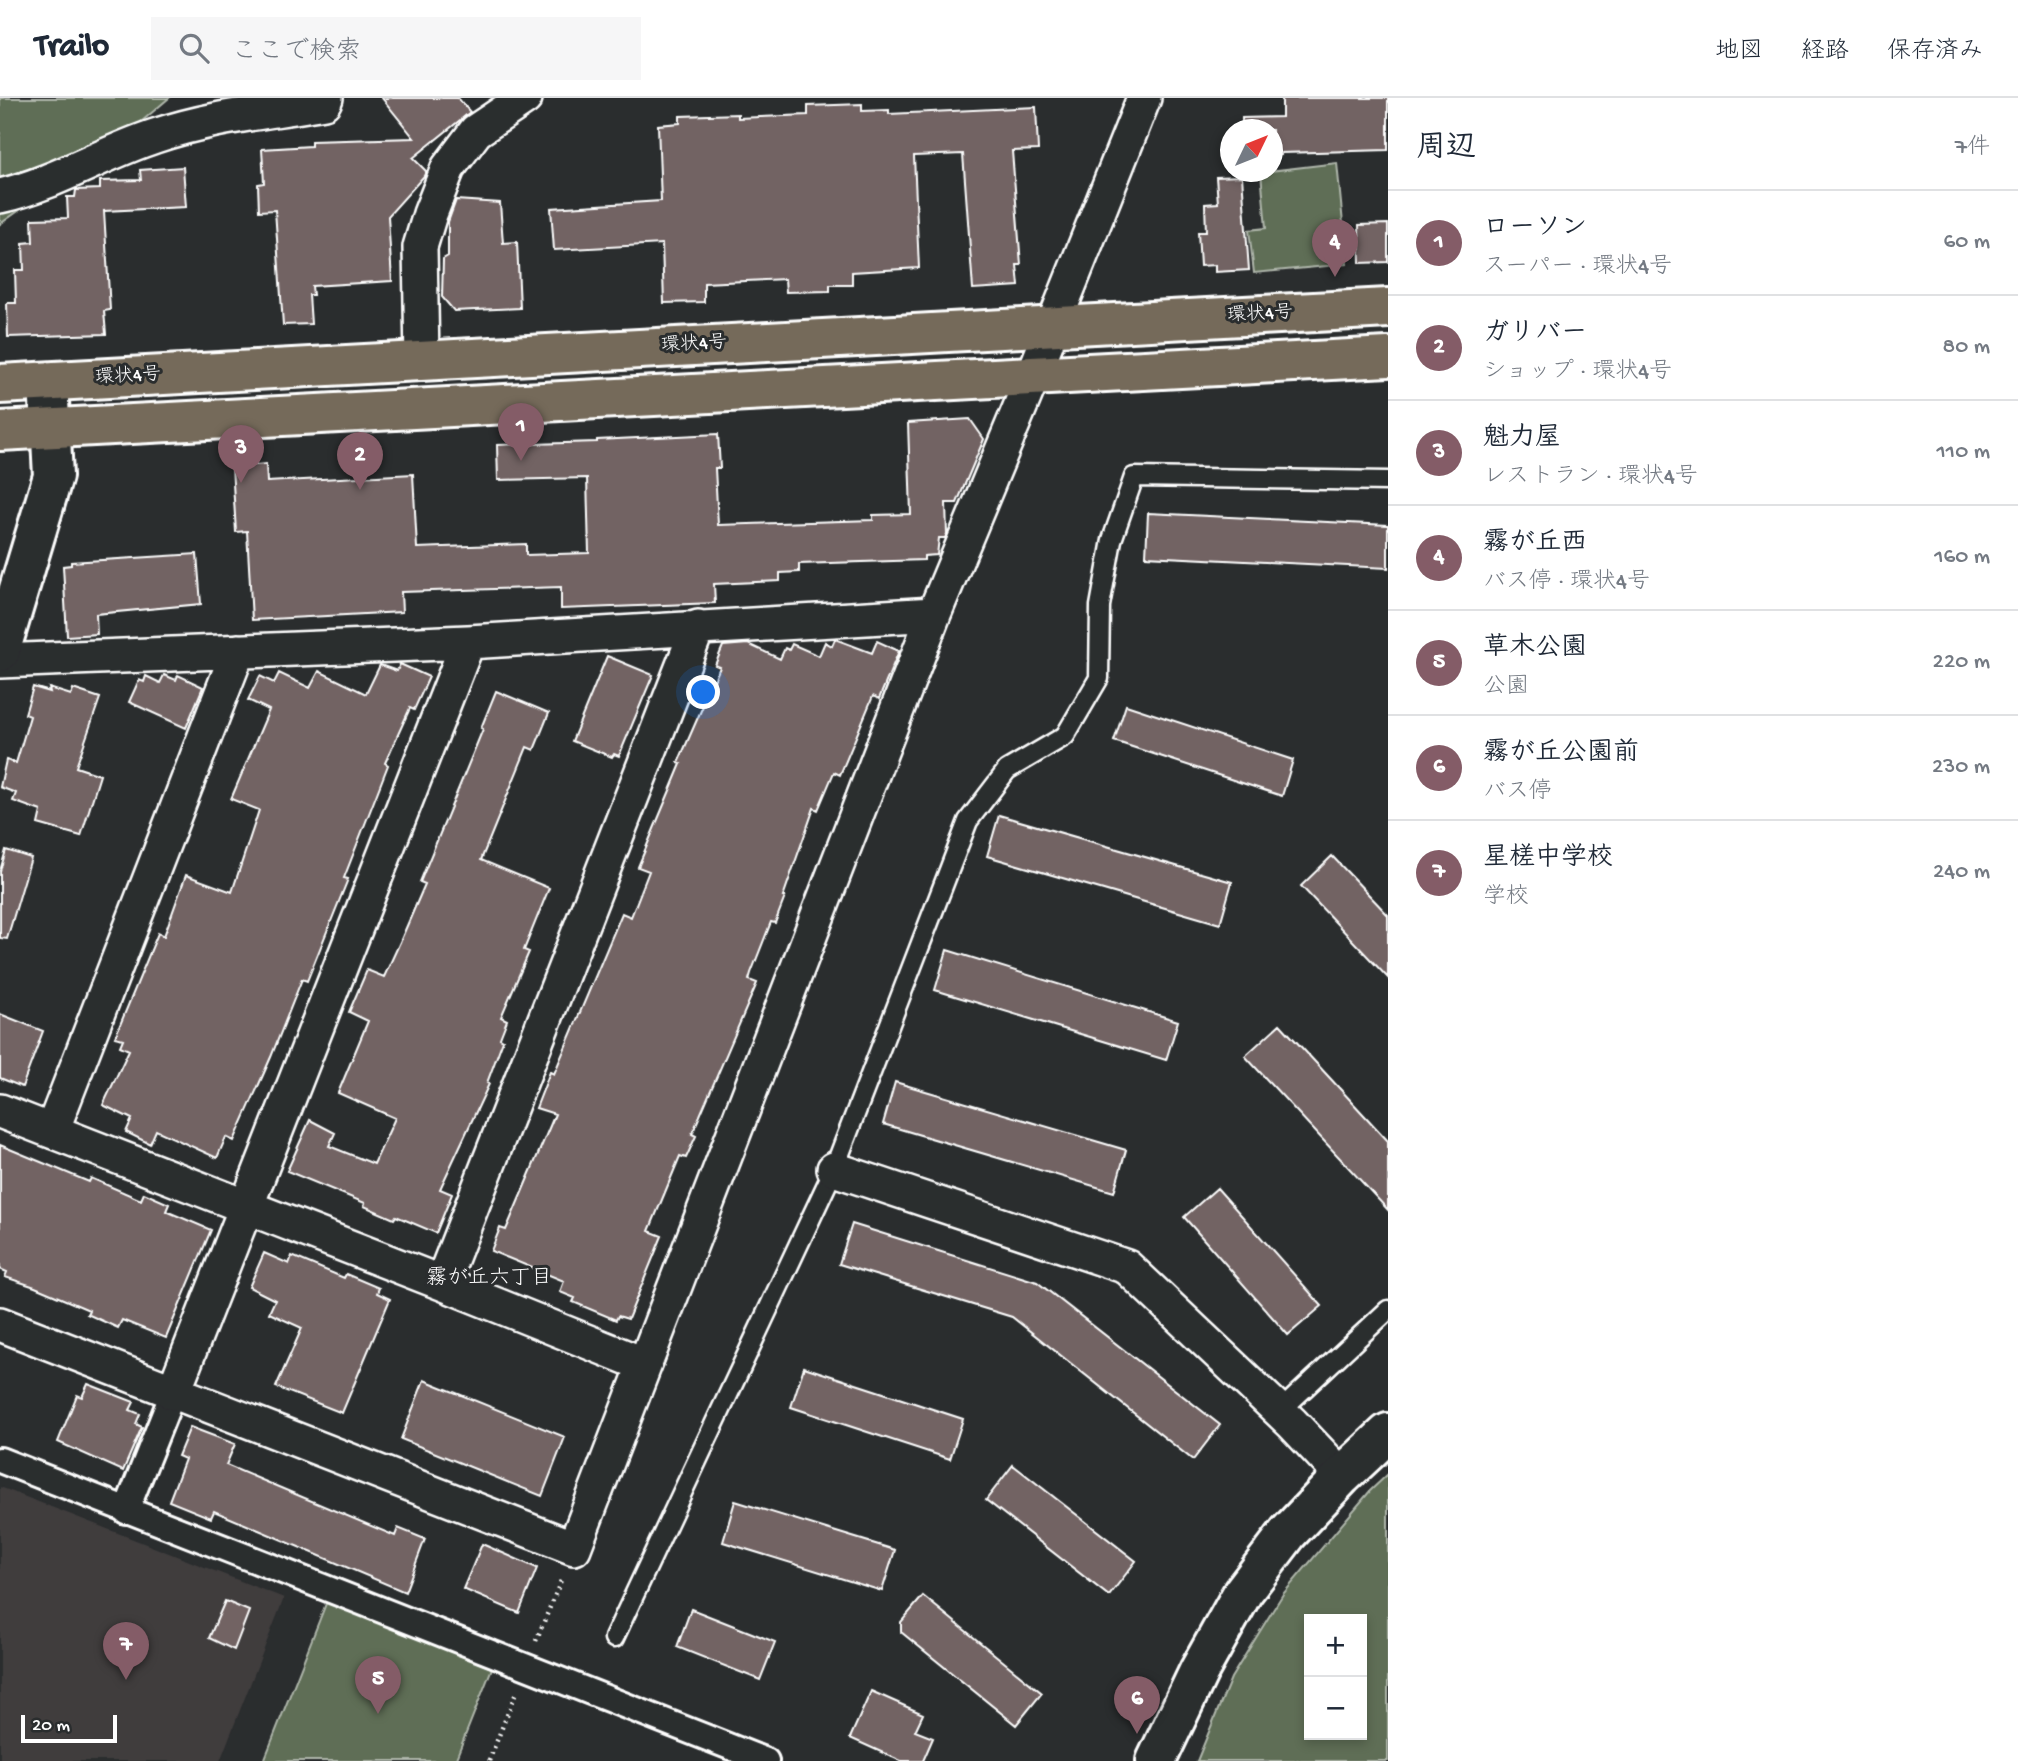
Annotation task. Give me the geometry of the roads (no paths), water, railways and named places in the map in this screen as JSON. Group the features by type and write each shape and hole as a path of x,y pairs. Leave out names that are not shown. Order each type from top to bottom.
{"main road":[{"name":"環状4号","path":"0,384 1388,309"},
{"path":"0,431 1388,357"}],"street":[{"path":"422,361 420,247 434,202 448,168 477,131 525,98"},
{"path":"0,1324 574,1548 934,614 1144,98"},
{"path":"0,196 54,177 114,150 202,121 328,99"},
{"path":"0,652 52,476 48,382"},
{"path":"0,661 468,642 934,614"},
{"path":"442,1283 698,627"},
{"path":"126,1510 468,642"},
{"path":"51,1131 238,651"},
{"path":"0,1111 643,1364"},
{"path":"834,1170 1127,1267 1342,1476"},
{"path":"1156,1761 1199,1671 1242,1592 1288,1533 1342,1476 1388,1433"},
{"path":"0,1460 766,1761"}],"lane":[{"path":"614,1638 834,1170 968,821 1007,771 1065,736 1100,678 1100,606 1112,540 1134,477 1388,481"},
{"path":"1279,1412 1388,1310"}],"place":[{"name":"霧が丘西","path":"1335,277"},
{"name":"ローソン","path":"521,461"},
{"name":"魁力屋","path":"241,483"},
{"name":"ガリバー","path":"360,490"},
{"name":"星槎中学校","path":"126,1680"},
{"name":"草木公園","path":"378,1714"},
{"name":"霧が丘公園前","path":"1137,1734"}],"district":[{"name":"霧が丘六丁目","path":"489,1279"}]}
